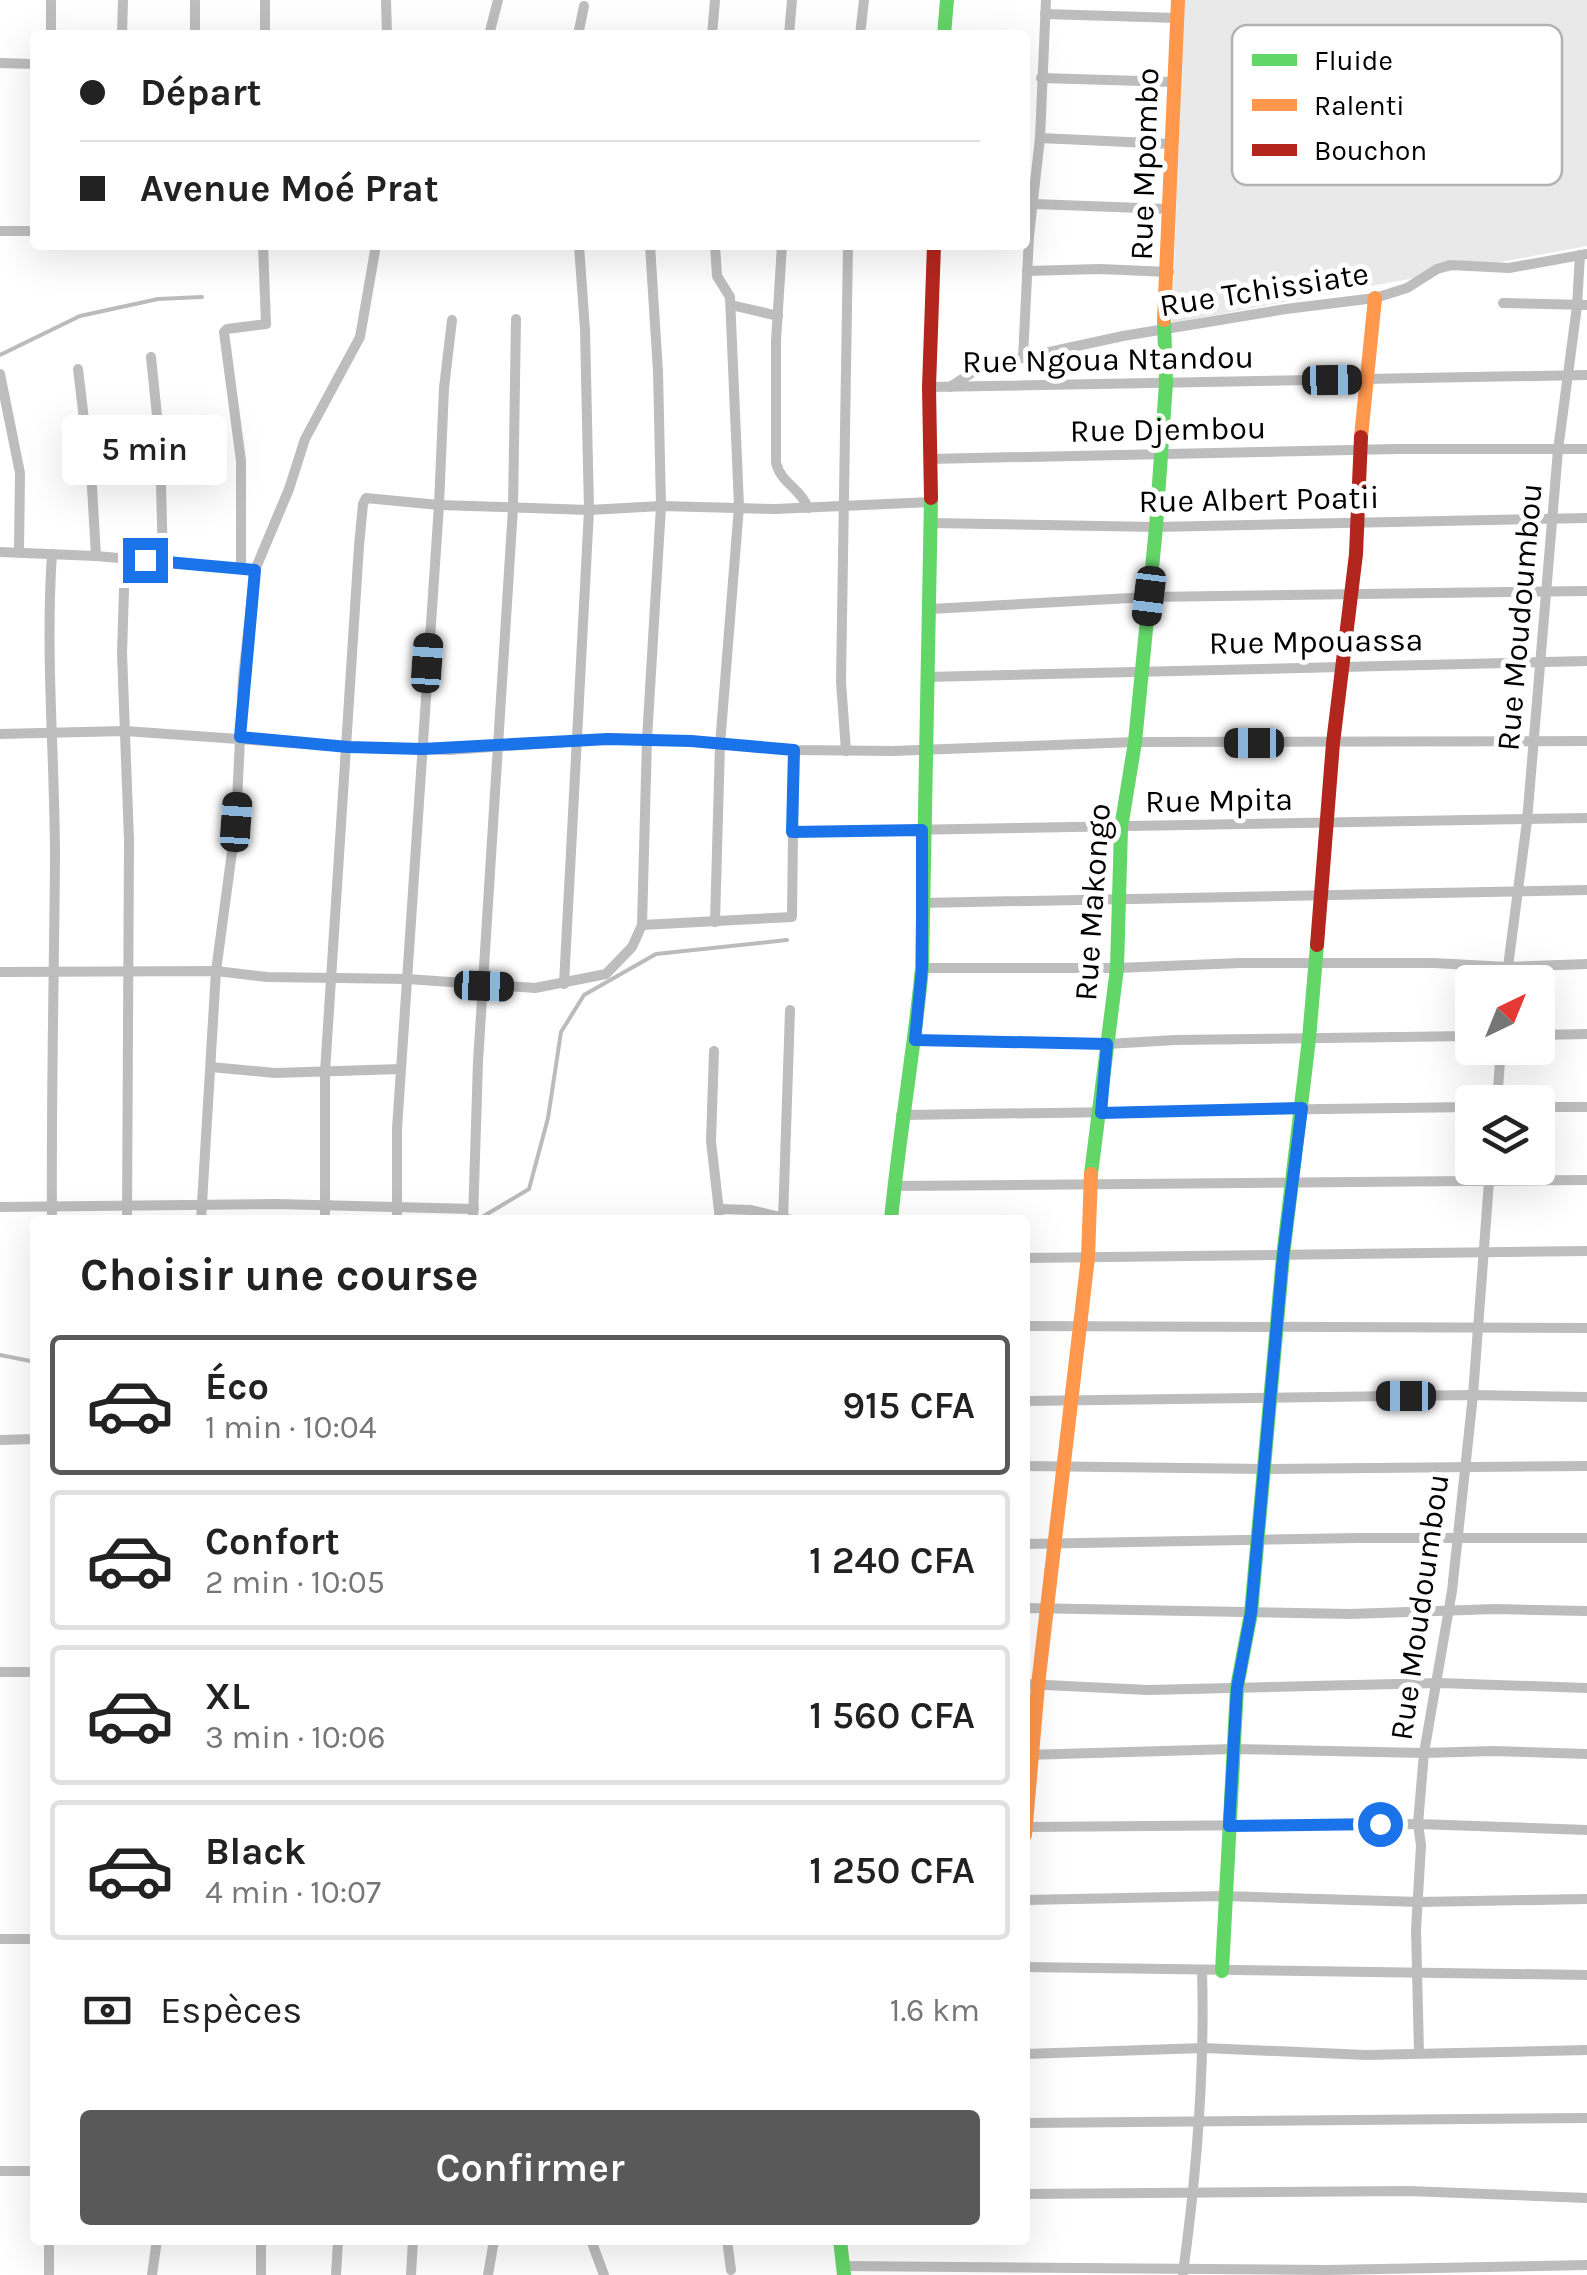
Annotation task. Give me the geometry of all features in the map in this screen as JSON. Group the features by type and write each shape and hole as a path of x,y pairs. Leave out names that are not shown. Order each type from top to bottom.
{"street":[{"path":"51,0 52,30"},
{"path":"122,30 123,0"},
{"path":"195,0 195,30"},
{"path":"265,0 265,30"},
{"path":"386,0 388,30"},
{"path":"490,30 498,0"},
{"path":"712,30 715,0"},
{"path":"789,30 792,0"},
{"path":"861,30 864,0"},
{"path":"944,30 947,0"},
{"path":"1030,242 1040,138 1046,0"},
{"name":"Rue Mpombo","path":"1164,330 1178,0"},
{"path":"579,30 584,6"},
{"path":"1045,14 1176,18"},
{"path":"0,63 30,64"},
{"path":"1041,78 1174,82"},
{"path":"1040,138 1171,144"},
{"path":"1034,204 1168,209"},
{"path":"0,231 30,231"},
{"path":"241,569 242,461 224,332 266,326 263,250"},
{"path":"201,1215 216,971 236,822 255,570 305,439 360,337 375,250"},
{"path":"564,984 589,510 579,250"},
{"path":"0,972 216,971 266,977 408,979 535,988 606,974 632,947 642,926 647,740 662,506 650,250"},
{"path":"715,250 717,276 731,304 739,506 720,745 715,922"},
{"path":"782,250 776,463 779,473 804,495 808,508"},
{"path":"846,751 841,682 848,250"},
{"path":"891,1215 922,968 934,250"},
{"path":"1023,358 1029,250"},
{"name":"Rue Tchissiate","path":"950,387 973,372 1023,358 1286,308 1375,298 1408,288 1450,264 1509,268 1583,254"},
{"name":"Rue Moudoumbou","path":"1506,965 1527,821 1558,450 1567,376 1582,305 1583,254"},
{"path":"1027,271 1168,272"},
{"path":"1222,1971 1237,1688 1251,1613 1283,1256 1309,1039 1375,298"},
{"path":"1503,303 1582,305"},
{"path":"731,304 778,316"},
{"path":"0,1207 127,1214 202,1205 474,1214 478,1062 513,508 516,319"},
{"path":"397,1214 401,1069 444,388 452,320"},
{"name":"Rue Makongo","path":"1030,1720 1066,1465 1088,1258 1090,1184 1117,968 1121,828 1135,742 1156,527 1166,383 1164,330"},
{"path":"151,357 160,445 163,562"},
{"path":"78,369 96,556"},
{"path":"0,374 20,473 19,552"},
{"name":"Rue Ngoua Ntandou","path":"929,388 1587,376"},
{"name":"Rue Djembou","path":"929,459 1587,449"},
{"path":"325,1215 325,1072 363,504 371,497 439,505 589,510 662,506 808,508 931,502"},
{"name":"Rue Albert Poatii","path":"931,523 1156,527 1587,518"},
{"path":"0,552 255,570"},
{"path":"52,554 52,1215"},
{"path":"124,558 130,840 127,1214"},
{"path":"930,609 1149,596 1587,590"},
{"name":"Rue Mpouassa","path":"927,677 1587,660"},
{"path":"0,734 125,731 422,749 647,740 846,751 1135,742 1587,741"},
{"path":"642,926 792,917 794,750"},
{"name":"Rue Mpita","path":"792,832 1587,818"},
{"path":"921,903 1587,890"},
{"path":"922,968 1117,968 1240,963 1470,965"},
{"path":"1555,965 1587,964"},
{"path":"783,1215 790,1010"},
{"path":"1555,1035 1587,1034"},
{"path":"915,1040 1107,1044 1455,1036"},
{"path":"714,1051 711,1141 720,1214 751,1210 769,1215"},
{"path":"212,1066 276,1073 401,1069"},
{"path":"901,1114 1455,1107"},
{"path":"1555,1107 1587,1107"},
{"path":"894,1186 1293,1182 1455,1175"},
{"path":"1555,1178 1587,1180"},
{"name":"Rue Moudoumbou","path":"1419,2054 1418,1824 1424,1754 1449,1612 1474,1395 1489,1185"},
{"path":"1030,1258 1587,1251"},
{"path":"1030,1326 1587,1328"},
{"path":"1030,1401 1587,1397"},
{"path":"0,1440 30,1439"},
{"path":"1030,1466 1266,1469 1587,1466"},
{"path":"1030,1544 1587,1538"},
{"path":"1030,1608 1251,1613 1587,1611"},
{"path":"0,1672 30,1672"},
{"path":"1032,1684 1148,1690 1438,1683 1587,1688"},
{"path":"1030,1755 1233,1750 1587,1754"},
{"path":"1030,1827 1418,1824 1587,1830"},
{"path":"1030,1900 1223,1896 1419,1902 1587,1900"},
{"path":"0,1938 30,1939"},
{"path":"1030,1967 1587,1976"},
{"path":"1183,2272 1201,2123 1202,1970"},
{"path":"1030,2054 1204,2048 1419,2054 1587,2050"},
{"path":"1030,2123 1587,2118"},
{"path":"0,2171 30,2171"},
{"path":"1030,2194 1408,2191 1587,2198"},
{"path":"49,2245 49,2275"},
{"path":"152,2275 156,2245"},
{"path":"261,2275 262,2245"},
{"path":"336,2275 338,2245"},
{"path":"411,2275 413,2245"},
{"path":"488,2275 493,2245"},
{"path":"592,2245 604,2275"},
{"path":"727,2245 731,2270"},
{"path":"841,2245 844,2270 1183,2272 1587,2265"}],"shaded area":[{"path":"1184,0 1587,0 1587,246 1172,323"}],"waterway":[{"path":"0,355 80,316 158,299 202,297"},
{"path":"485,1215 529,1189 548,1118 561,1032 584,995 656,954 787,940"},
{"path":"0,1355 30,1361"}],"traffic: fast":[{"path":"944,30 947,0"},
{"path":"1091,1174 1117,968 1121,828 1135,742 1156,527 1166,383 1164,320"},
{"path":"892,1215 922,968 931,498"},
{"path":"1222,1971 1237,1687 1251,1613 1283,1256 1317,945"},
{"path":"841,2245 844,2275"}],"traffic: slow":[{"path":"1164,320 1178,0"},
{"path":"1361,437 1375,298"},
{"path":"1030,1777 1088,1257 1091,1174"}],"traffic: jam":[{"path":"931,498 929,387 934,250"},
{"path":"1317,945 1333,743 1356,554 1361,437"}],"route":[{"path":"145,560 255,570 240,737 348,747 450,750 608,739 794,750 792,832 922,830 922,968 915,1040 1107,1044 1101,1113 1302,1108 1283,1256 1251,1613 1237,1688 1229,1826 1380,1824"}]}
